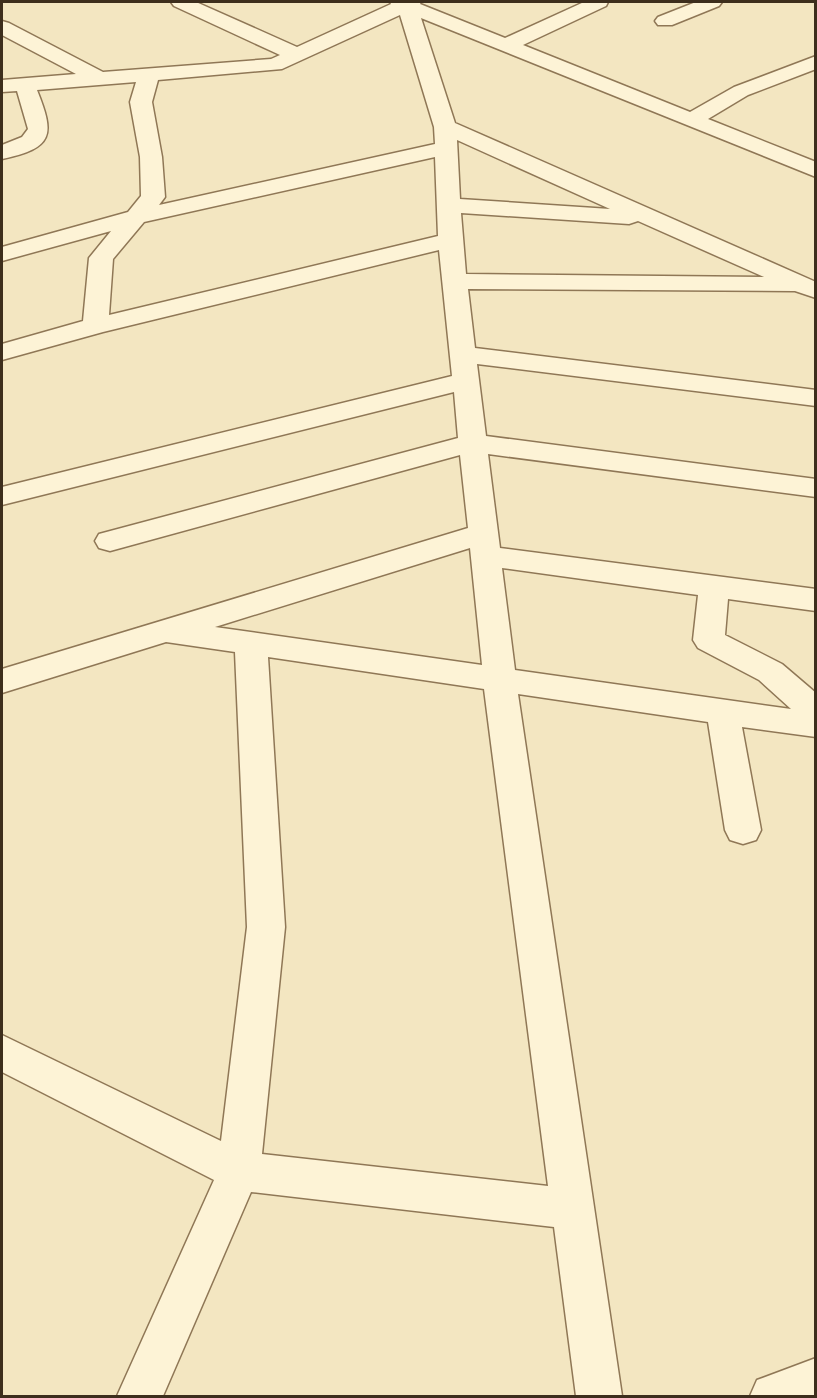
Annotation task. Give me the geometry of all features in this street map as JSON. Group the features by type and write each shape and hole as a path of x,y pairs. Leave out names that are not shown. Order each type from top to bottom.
{"street":[{"path":"181,2 297,55"},
{"path":"406,2 446,137 450,240 500,679 599,1396"},
{"path":"2,86 275,65 406,2 816,171"},
{"path":"508,44 599,2"},
{"path":"664,21 712,2"},
{"path":"2,27 99,78"},
{"path":"692,120 741,91 816,62"},
{"path":"95,326 101,258 153,198 151,157 141,102 149,74"},
{"path":"2,152 25,147 34,141 37,135 39,124 24,83"},
{"path":"2,254 135,217 446,137 653,219 808,288"},
{"path":"448,205 653,219"},
{"path":"2,352 95,326 450,240"},
{"path":"455,280 808,288"},
{"path":"2,496 465,367 816,398"},
{"path":"110,541 473,444 816,488"},
{"path":"2,681 166,632 484,545 714,585 816,600"},
{"path":"714,585 709,640 723,651 750,660 779,676 806,703 816,717"},
{"path":"166,632 816,725"},
{"path":"140,1396 239,1171 266,927 251,644"},
{"path":"723,712 743,830"},
{"path":"2,1053 239,1171 573,1209"},
{"path":"773,1396 816,1381"}]}
